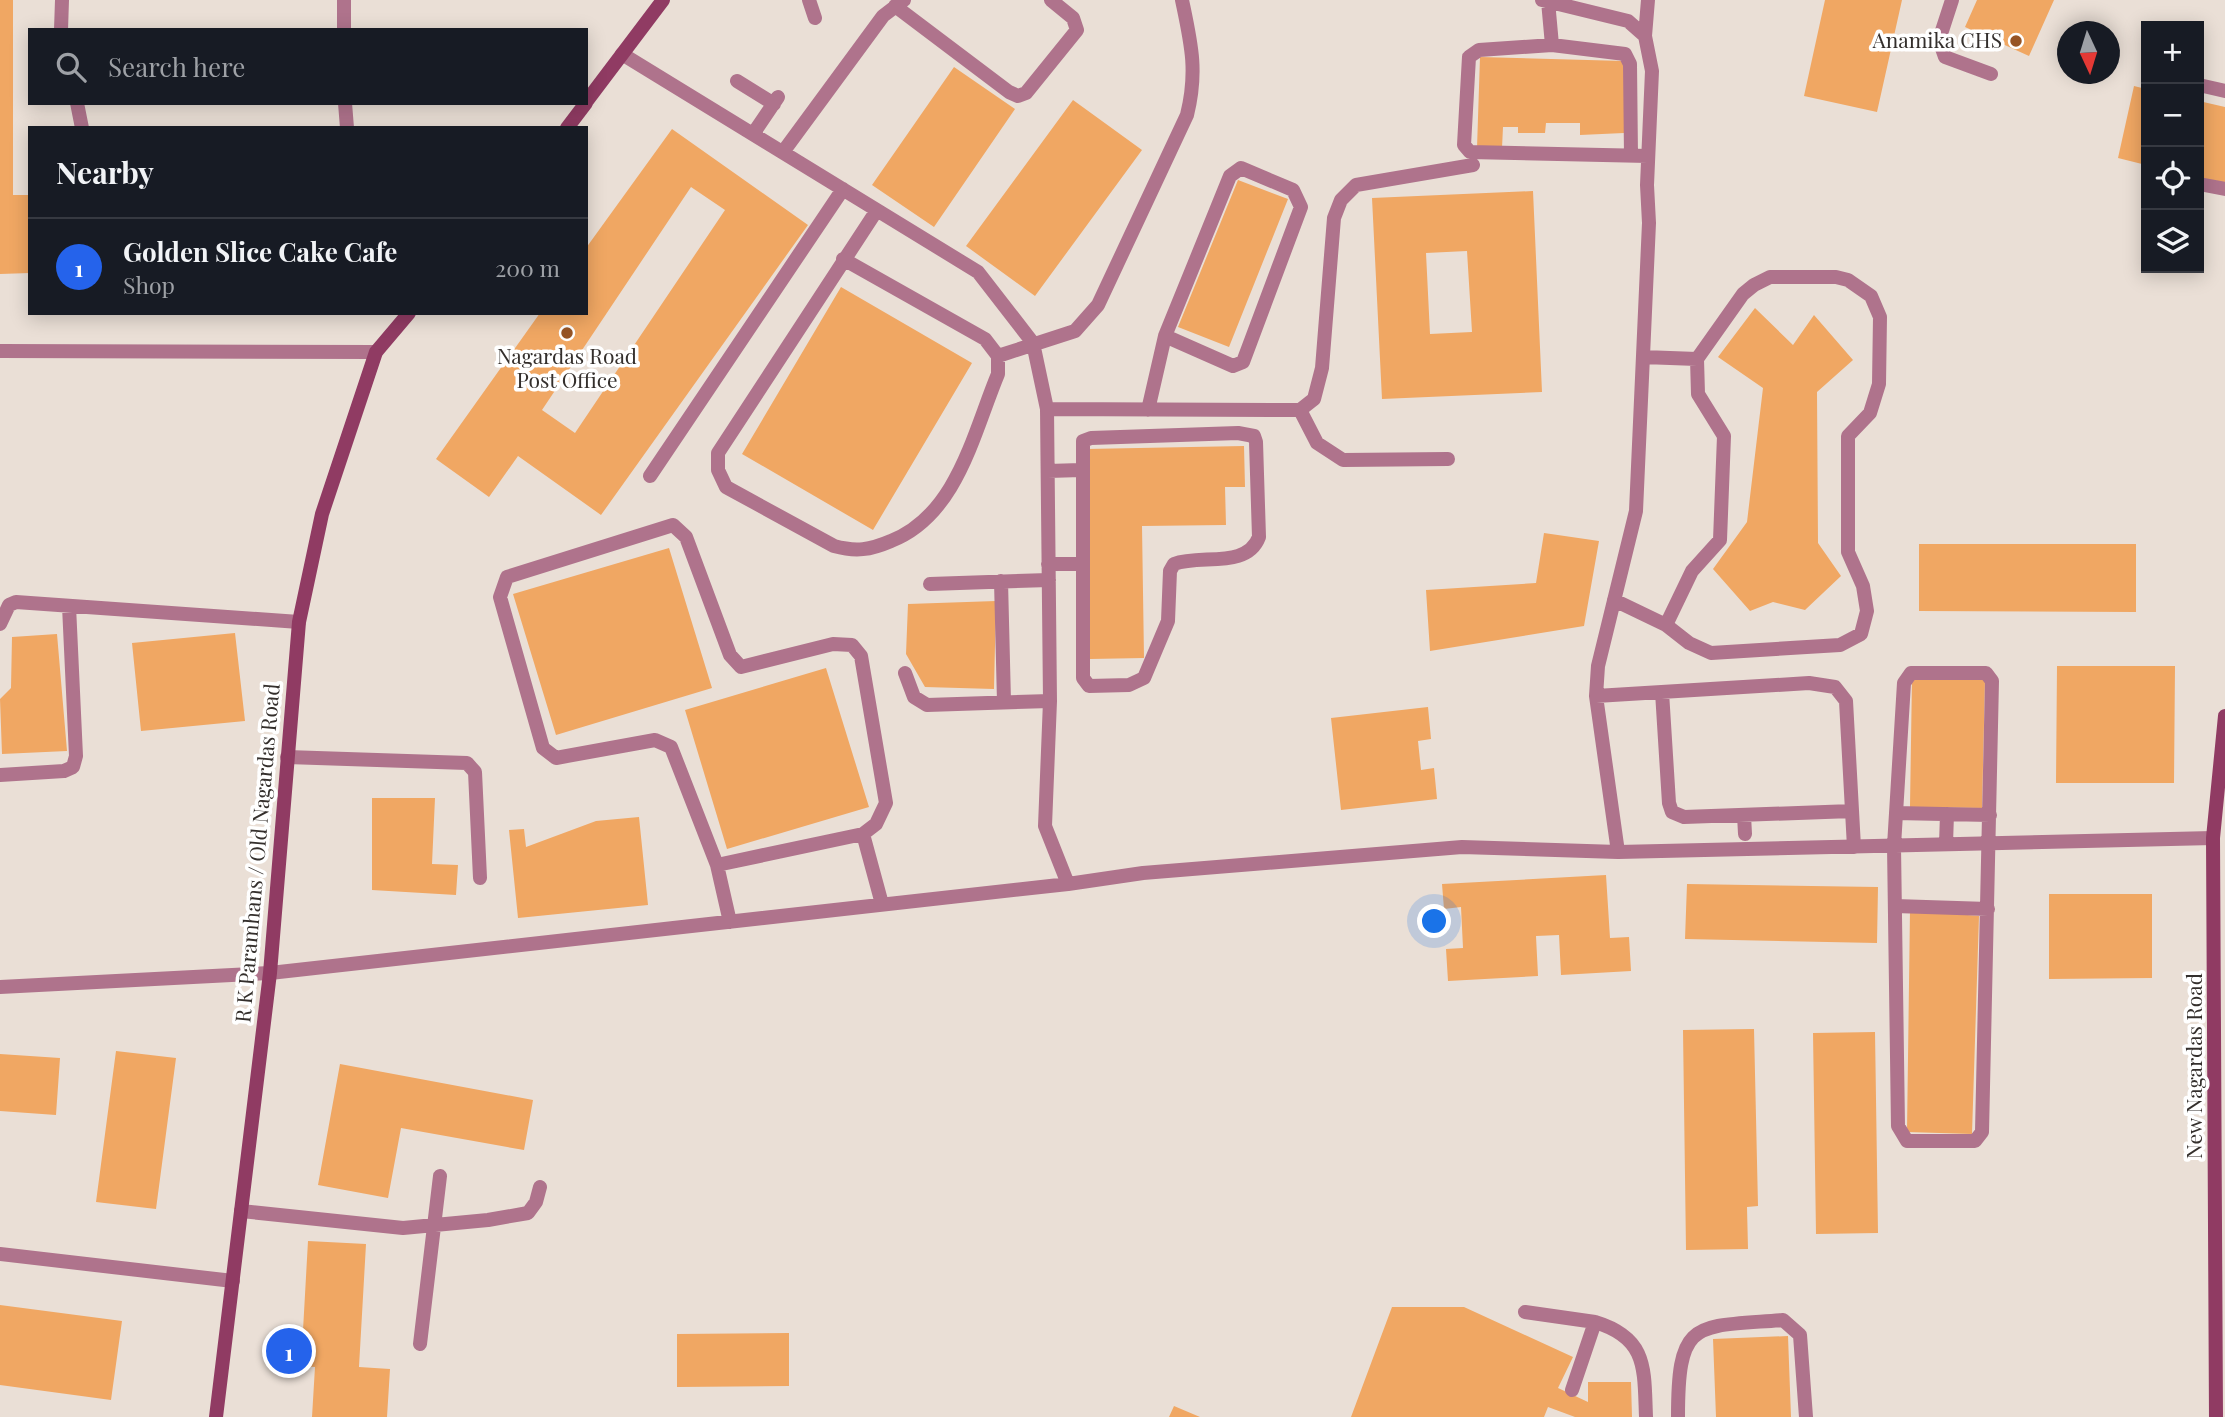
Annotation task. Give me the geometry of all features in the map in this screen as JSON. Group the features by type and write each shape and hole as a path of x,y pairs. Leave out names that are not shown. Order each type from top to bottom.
{"main road":[{"path":"588,100 663,0"},
{"path":"569,126 584,105"},
{"name":"R K Paramhans / Old Nagardas Road","path":"216,1417 270,973 299,622 321,514 376,352 407,315"},
{"name":"New Nagardas Road","path":"2216,1417 2220,982 2213,838 2220,817 2225,716"}],"street":[{"path":"61,28 62,0"},
{"path":"344,0 344,28"},
{"path":"809,0 815,18"},
{"path":"783,152 875,27 900,3 1009,92 1018,96 1027,93 1077,30 1073,18 1051,0"},
{"path":"998,356 1075,331 1098,305 1187,115 1195,63 1182,0"},
{"path":"1618,852 1596,696 1598,666 1636,511 1649,223 1648,156 1652,71 1646,36 1648,0"},
{"path":"1952,0 1939,40 1945,57 1991,74"},
{"path":"1552,45 1545,1 1570,3 1628,21 1646,36"},
{"path":"1631,156 1630,64 1625,54 1552,45 1479,50 1469,57 1464,145 1470,152 1631,156 1648,156"},
{"path":"622,54 978,272 1033,343 1047,409 1049,701 1045,826 1068,884"},
{"path":"737,80 776,101 754,134"},
{"path":"2204,86 2225,91"},
{"path":"77,105 82,126"},
{"path":"345,105 347,126"},
{"path":"1047,409 1300,411 1314,399 1322,368 1334,218 1341,200 1356,185 1473,165"},
{"path":"1148,410 1165,336 1230,176 1241,168 1293,190 1301,207 1243,362 1233,366 1165,336"},
{"path":"2204,185 2225,189"},
{"path":"650,476 844,189"},
{"path":"843,259 985,339 998,356 998,374 948,495 914,532 873,549 853,551 834,546 726,487 718,470 718,453 843,259 877,210"},
{"path":"1614,600 1666,625 1689,643 1711,653 1840,645 1861,634 1867,611 1858,570 1848,552 1848,436 1870,413 1879,384 1880,317 1871,296 1848,280 1836,277 1770,277 1743,294 1697,359 1698,394 1724,436 1720,540 1692,571 1666,625"},
{"path":"0,351 376,352"},
{"path":"1643,357 1697,359"},
{"path":"1300,411 1317,443 1343,460 1448,459"},
{"path":"1238,433 1254,436 1256,442 1259,537 1256,544 1248,554 1241,556 1174,564 1170,571 1168,621 1144,678 1139,683 1095,688 1085,683 1081,470 1082,445 1087,438 1238,433"},
{"path":"1048,471 1081,470"},
{"path":"716,865 863,834 876,824 886,803 860,656 852,645 833,644 741,667 730,655 686,537 673,525 507,577 500,597 543,747 556,758 655,740 671,747 716,865 730,922"},
{"path":"1048,564 1083,564"},
{"path":"930,584 1049,580"},
{"path":"1001,581 1004,702"},
{"path":"0,624 9,605 16,602 299,622"},
{"path":"0,775 64,772 73,767 76,756 69,606"},
{"path":"905,673 914,697 927,705 1049,701"},
{"path":"1912,673 1986,673 1992,681 1990,815 1982,1132 1975,1141 1907,1141 1898,1126 1894,846 1904,683 1912,673"},
{"path":"1596,696 1809,684 1835,687 1846,701 1854,847"},
{"path":"1662,692 1669,803 1672,812 1684,817 1852,811"},
{"path":"287,757 467,763 475,772 480,878"},
{"path":"1896,813 1990,815"},
{"path":"1946,844 1947,814"},
{"path":"1744,815 1745,834"},
{"path":"863,834 882,904"},
{"path":"0,986 270,973 1068,884 1143,873 1462,847 1618,852 2213,838"},
{"path":"1895,906 1988,909"},
{"path":"420,1344 440,1176"},
{"path":"242,1211 403,1228 435,1226 528,1213 536,1202 540,1186"},
{"path":"0,1254 233,1281"},
{"path":"1525,1312 1595,1322 1619,1329 1634,1343 1644,1378 1646,1417"},
{"path":"1678,1417 1678,1368 1688,1341 1709,1326 1783,1320 1800,1335 1805,1417"},
{"path":"1572,1390 1595,1322"}],"building":[{"path":"0,0 13,0 13,195 28,195 28,273 0,274"},
{"path":"1825,0 1902,0 1877,112 1804,96"},
{"name":"Anamika CHS","path":"1977,0 2054,0 2029,56 1965,27"},
{"path":"1480,57 1624,61 1624,133 1580,135 1580,123 1546,123 1545,133 1518,133 1518,127 1503,127 1502,148 1477,148"},
{"path":"954,67 1015,109 934,227 872,185"},
{"path":"2134,86 2141,88 2141,164 2118,158"},
{"path":"1073,100 1142,150 1035,296 966,246"},
{"path":"2204,102 2225,107 2225,184 2204,179"},
{"path":"672,129 808,225 601,515 518,456 489,497 436,459 539,315 588,315 588,245","holes":["691,187 725,210 575,433 542,410"]},
{"path":"1238,180 1288,199 1229,347 1178,327"},
{"path":"1533,191 1542,392 1382,399 1372,198","holes":["1467,251 1472,332 1430,334 1426,253"]},
{"path":"841,287 972,363 873,530 742,454"},
{"path":"1755,308 1793,345 1814,315 1853,360 1817,392 1818,543 1841,576 1805,610 1773,602 1750,611 1713,569 1747,522 1763,388 1718,357"},
{"path":"1244,446 1245,487 1225,487 1226,525 1142,526 1144,658 1090,659 1086,449"},
{"path":"1544,533 1599,541 1584,626 1430,651 1426,590 1536,583"},
{"path":"1919,544 2136,544 2136,612 1919,611"},
{"path":"669,548 712,688 556,735 513,594"},
{"path":"996,601 994,689 925,687 906,654 908,604"},
{"path":"235,633 245,721 141,731 132,643"},
{"path":"57,634 67,751 2,754 0,699 11,688 12,637"},
{"path":"2057,666 2175,666 2174,783 2056,783"},
{"path":"826,668 869,807 727,849 685,710"},
{"path":"1912,678 1985,680 1982,808 1910,807"},
{"path":"1428,707 1431,739 1418,741 1421,770 1434,768 1437,799 1341,810 1331,718"},
{"path":"372,798 435,798 432,864 458,865 456,895 372,890"},
{"path":"639,817 648,905 518,918 509,830 524,829 526,847 596,821"},
{"path":"1606,875 1610,938 1629,937 1631,971 1561,975 1559,935 1536,936 1538,976 1448,981 1446,949 1463,948 1461,907 1444,909 1442,884"},
{"path":"1687,884 1878,887 1877,943 1685,939"},
{"path":"2049,894 2152,894 2152,978 2049,979"},
{"path":"1910,910 1979,916 1972,1134 1907,1132"},
{"path":"1754,1029 1758,1206 1747,1207 1748,1249 1686,1250 1683,1030"},
{"path":"1875,1032 1878,1233 1816,1234 1813,1033"},
{"path":"116,1051 176,1058 156,1209 96,1202"},
{"path":"0,1054 60,1058 56,1115 0,1111"},
{"path":"340,1064 533,1100 524,1150 401,1128 388,1198 318,1185"},
{"path":"308,1241 366,1244 359,1367 390,1369 387,1417 312,1417 315,1367 301,1366"},
{"path":"0,1305 122,1321 111,1400 0,1385"},
{"path":"1392,1307 1464,1307 1573,1357 1558,1388 1588,1402 1588,1382 1631,1382 1632,1417 1575,1417 1548,1407 1544,1417 1351,1417"},
{"path":"789,1333 789,1386 677,1387 677,1334"},
{"path":"1788,1336 1791,1417 1716,1417 1713,1339"},
{"path":"1174,1406 1200,1417 1169,1417"}],"place":[{"name":"Anamika CHS","path":"2016,41"},
{"name":"Nagardas Road Post Office","path":"567,333"},
{"name":"Golden Slice Cake Cafe","path":"289,1351"}]}
